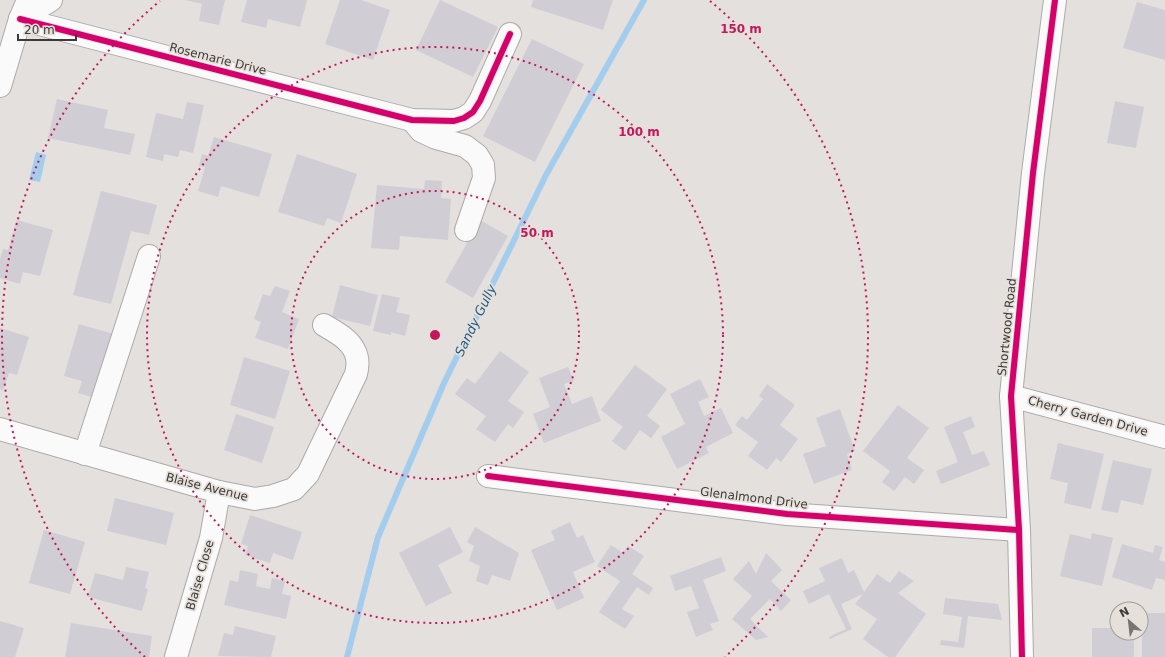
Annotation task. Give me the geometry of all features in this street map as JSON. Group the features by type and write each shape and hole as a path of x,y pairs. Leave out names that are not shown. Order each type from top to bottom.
{"street":[{"path":"0,86 24,10 51,0"},
{"name":"Shortwood Road","path":"1022,657 1019,530 1011,396 1034,173 1055,0"},
{"name":"Rosemarie Drive","path":"24,10 412,120 454,121 464,118 473,112 480,101 510,34"},
{"path":"412,120 421,131 436,138 465,146 477,155 483,164 484,178 466,230"},
{"path":"86,454 149,256"},
{"name":"Blaise Avenue","path":"0,429 219,492 255,499 294,490 308,474 356,374 358,359 353,348 345,338 324,325"},
{"name":"Cherry Garden Drive","path":"1011,396 1165,437"},
{"name":"Glenalmond Drive","path":"488,476 787,514 1019,530"},
{"name":"Blaise Close","path":"176,657 211,538 219,492"}],"water":[{"path":"36,152 46,155 40,182 29,180"}],"building":[{"path":"185,0 225,0 219,25 199,21 202,4"},
{"path":"247,0 307,0 300,27 268,19 266,28 241,22"},
{"path":"340,0 361,0 390,10 373,60 325,44"},
{"path":"440,0 498,27 473,77 416,50"},
{"path":"533,0 613,0 603,30 531,7"},
{"path":"1137,2 1165,10 1165,60 1123,48"},
{"path":"532,39 584,64 535,162 483,136"},
{"path":"57,99 108,110 104,128 135,134 130,155 48,138"},
{"path":"1115,101 1144,107 1136,148 1107,143"},
{"path":"187,102 204,105 193,153 180,150 178,157 164,154 163,161 146,157 156,113 183,119"},
{"path":"214,137 272,154 259,197 221,186 218,197 198,191 205,167 199,166 202,154 208,156"},
{"path":"297,154 357,174 341,223 327,218 324,226 278,212"},
{"path":"425,180 442,181 441,198 451,199 448,240 400,236 399,250 371,248 377,185 424,189"},
{"path":"101,191 157,205 149,235 131,231 111,304 73,295"},
{"path":"17,220 53,230 40,276 23,272 20,284 0,278 0,259 3,249 8,250"},
{"path":"480,220 508,236 473,298 445,282"},
{"path":"340,285 378,295 370,326 332,317"},
{"path":"275,286 290,291 282,312 299,319 288,349 255,338 261,322 254,319 263,294 270,296"},
{"path":"382,294 400,298 396,312 410,315 405,336 391,332 391,335 373,331"},
{"path":"79,324 121,336 102,400 78,393 82,381 64,376"},
{"path":"0,328 29,337 17,375 9,373 3,390 0,389"},
{"path":"500,351 529,372 508,401 524,412 513,428 508,424 495,442 476,429 486,416 455,394 467,378 475,384"},
{"path":"244,357 290,371 275,419 230,405"},
{"path":"635,365 667,389 647,416 660,426 651,438 640,430 625,451 612,441 623,427 601,410"},
{"path":"568,367 574,381 564,384 572,404 592,396 601,421 544,443 533,414 550,407 539,378"},
{"path":"700,379 709,397 698,402 704,416 721,408 733,433 706,447 709,453 677,469 661,437 685,424 670,394"},
{"path":"767,384 795,405 780,425 798,439 781,462 776,458 767,470 748,456 758,442 735,425 742,416 747,420 763,399 759,396"},
{"path":"898,405 929,428 907,458 924,470 914,484 905,477 894,491 882,482 890,471 863,451"},
{"path":"840,409 855,451 847,454 852,470 814,484 803,454 826,446 816,418"},
{"path":"236,414 274,427 262,463 224,450"},
{"path":"971,416 975,427 963,432 972,455 984,451 990,465 941,484 936,471 958,462 944,427"},
{"path":"1058,443 1104,454 1091,509 1064,503 1068,483 1050,479"},
{"path":"1113,460 1152,469 1143,505 1121,500 1118,513 1101,510"},
{"path":"115,498 174,513 166,545 107,531"},
{"path":"250,515 302,532 293,560 273,553 270,563 245,555 248,546 241,544"},
{"path":"570,522 577,538 583,535 595,562 573,572 584,598 557,610 531,550 555,540 551,531"},
{"path":"450,527 463,552 438,565 452,593 426,606 399,553"},
{"path":"475,527 519,553 510,581 492,575 488,585 476,581 480,566 469,561 474,546 467,542"},
{"path":"44,530 85,542 70,594 29,583"},
{"path":"1092,533 1113,538 1102,586 1060,576 1070,534 1091,539"},
{"path":"1122,544 1153,553 1155,545 1163,547 1159,560 1165,562 1165,580 1156,578 1152,590 1112,577"},
{"path":"611,545 623,553 628,546 644,556 632,574 653,588 649,595 637,587 622,609 634,616 625,629 599,612 620,581 597,566"},
{"path":"766,553 782,570 771,581 791,600 781,611 770,599 750,619 768,637 756,640 732,619 752,596 733,579 749,561 756,574"},
{"path":"721,557 726,571 703,580 719,621 710,624 713,630 696,637 687,612 699,608 691,586 675,591 670,576"},
{"path":"842,558 848,573 854,570 864,592 877,574 890,583 899,571 914,581 898,593 926,614 895,657 888,657 863,639 877,619 855,604 863,594 841,604 852,629 830,639 829,637 846,629 829,594 809,604 803,591 825,581 819,568"},
{"path":"126,567 149,572 145,588 148,589 142,611 88,597 95,573 123,580"},
{"path":"240,570 258,574 256,586 270,589 272,578 285,581 282,594 291,596 286,619 224,605 230,580 238,582"},
{"path":"945,598 998,604 1002,620 968,616 964,648 940,645 941,640 958,642 962,617 943,614"},
{"path":"1149,613 1165,613 1165,657 1142,657 1142,641 1149,641"},
{"path":"0,621 24,628 15,657 0,657"},
{"path":"71,623 152,636 149,657 65,657"},
{"path":"235,626 276,636 271,657 218,656 224,633 233,635"},
{"path":"1092,628 1109,628 1109,641 1134,641 1134,657 1092,657"}],"waterway":[{"name":"Sandy Gully","path":"347,657 378,537 444,383 546,175 644,0"}],"cycle path":[{"path":"1022,657 1019,530 1011,396 1033,173 1055,0"},
{"path":"20,19 412,120 454,121 464,118 473,112 480,101 510,34"},
{"path":"488,476 787,514 1019,530"}]}
